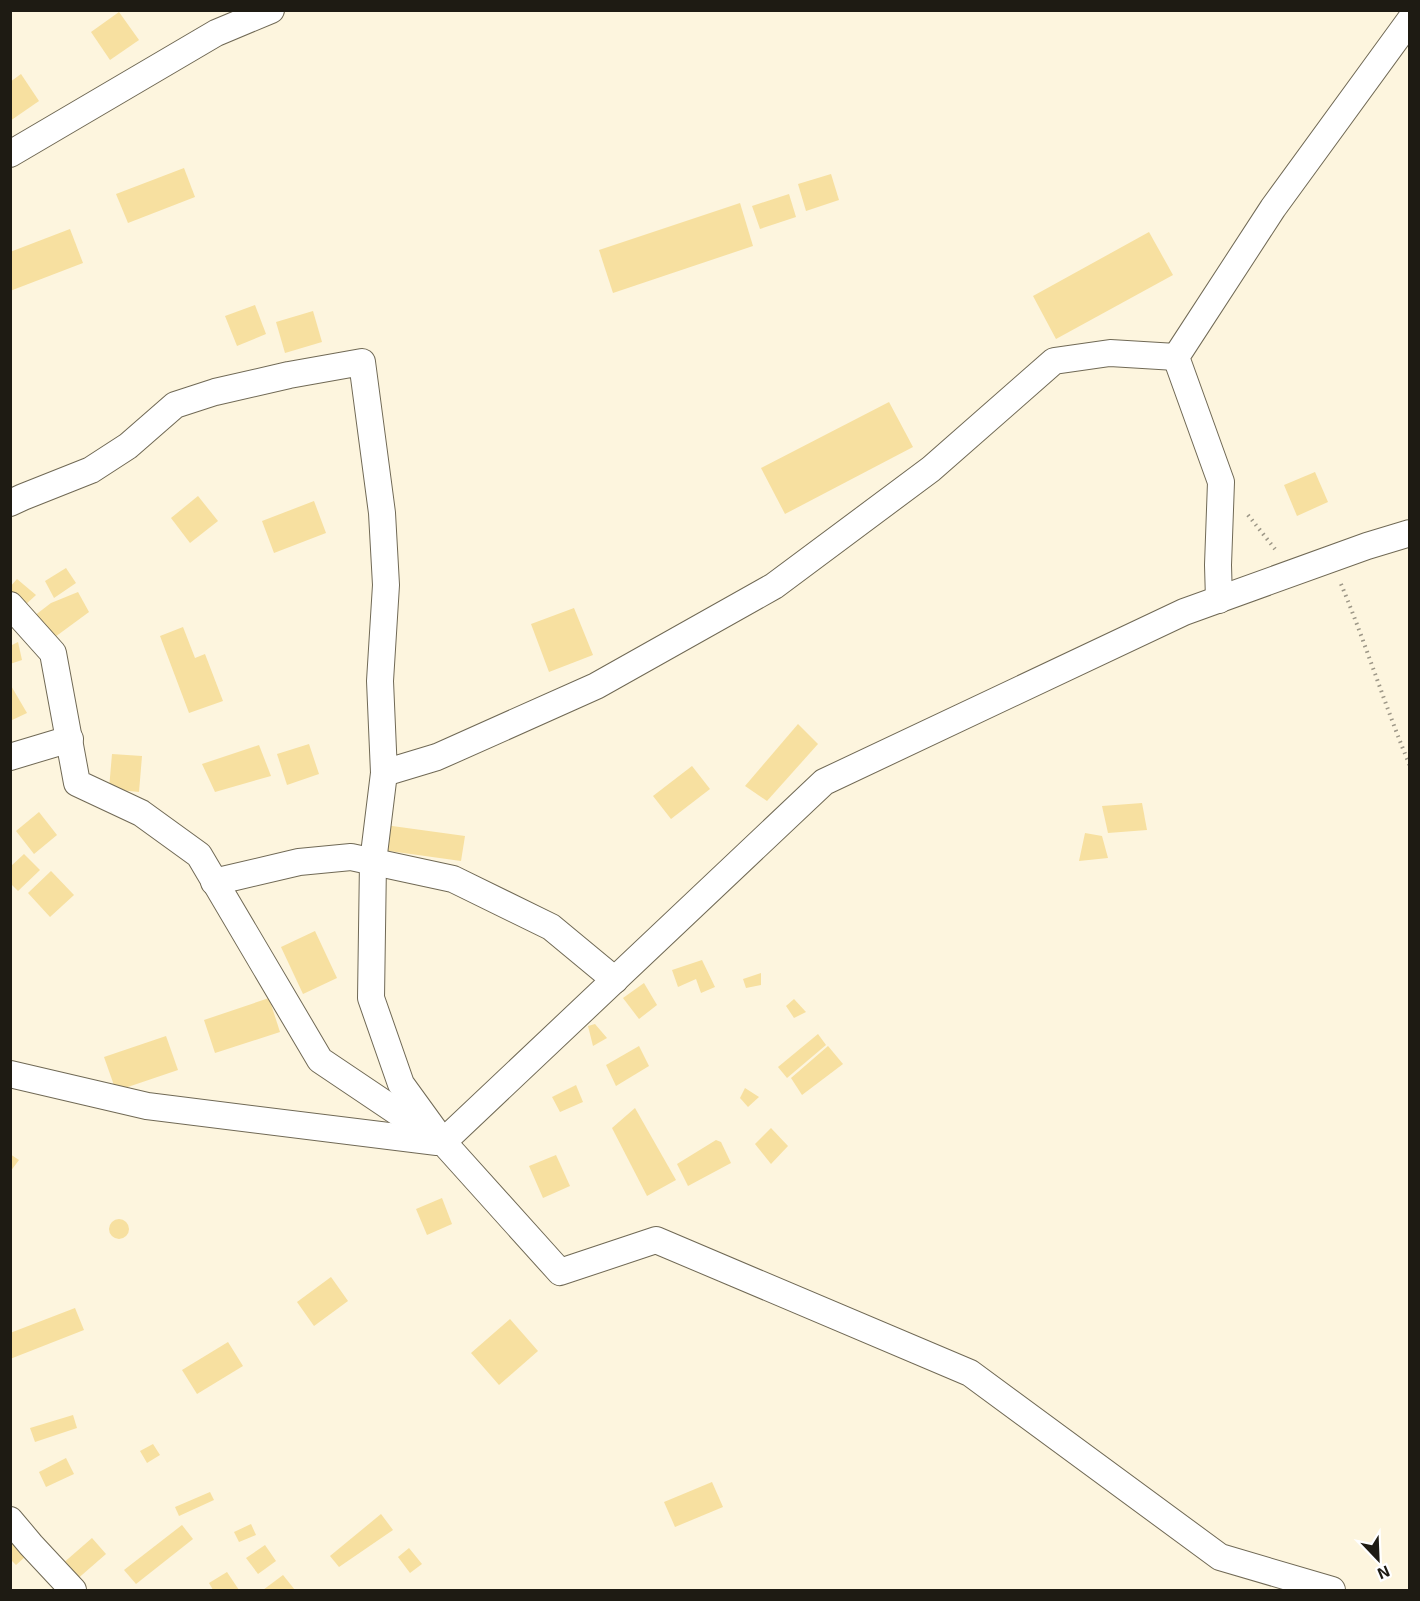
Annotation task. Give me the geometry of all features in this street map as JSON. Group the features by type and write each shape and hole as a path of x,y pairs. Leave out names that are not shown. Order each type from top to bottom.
{"street":[{"path":"10,154 216,33 271,10"},
{"path":"1176,357 1273,208 1410,20"},
{"path":"384,773 437,757 597,686 774,586 931,469 1054,361 1110,353 1176,357"},
{"path":"1176,357 1221,482 1219,600"},
{"path":"10,503 92,470 128,446 176,405 215,392 289,375 362,362 382,513 386,585 380,681 384,773 373,862 371,998 402,1084 443,1142 560,1272 656,1240 970,1373 1220,1557 1332,1590"},
{"path":"443,1142 824,782 1184,612 1410,533"},
{"path":"10,605 53,653 77,783 141,813 199,855 320,1060 443,1142"},
{"path":"10,757 70,739"},
{"path":"214,882 299,862 351,857 453,879 551,927 615,981"},
{"path":"10,1074 147,1106 443,1142"},
{"path":"10,1520 73,1590"}],"path":[{"path":"1221,482 1282,557"},
{"path":"1330,560 1410,766"}],"building":[{"path":"119,12 139,40 110,60 91,32"},
{"path":"21,74 39,101 10,121 10,82"},
{"path":"184,168 195,197 128,223 116,194"},
{"path":"831,174 839,200 806,211 798,184"},
{"path":"789,194 796,217 760,229 752,206"},
{"path":"740,203 753,246 613,293 599,250"},
{"path":"70,229 83,263 10,291 10,252"},
{"path":"1149,232 1173,275 1056,339 1033,296"},
{"path":"255,305 266,334 237,346 225,316"},
{"path":"313,311 322,342 285,353 276,322"},
{"path":"889,402 913,447 785,514 761,468"},
{"path":"1315,472 1328,502 1297,516 1284,485"},
{"path":"198,496 218,521 190,543 171,518"},
{"path":"314,501 326,533 274,553 262,521"},
{"path":"66,568 76,583 54,598 45,581"},
{"path":"17,579 36,595 12,617 10,616 10,587"},
{"path":"78,592 89,612 40,648 21,626 51,603"},
{"path":"574,608 593,655 549,672 531,624"},
{"path":"183,627 195,658 205,654 223,701 189,713 160,636"},
{"path":"18,642 22,660 10,664 10,646"},
{"path":"10,684 27,713 10,721"},
{"path":"798,724 818,744 767,801 745,786"},
{"path":"309,744 319,774 287,785 277,754"},
{"path":"259,745 271,776 215,792 202,764"},
{"path":"112,754 142,756 139,792 109,789"},
{"path":"692,766 710,789 671,819 653,796"},
{"path":"1142,803 1147,830 1108,833 1102,806"},
{"path":"39,812 57,835 34,854 16,831"},
{"path":"385,825 465,836 461,861 382,850"},
{"path":"1085,833 1102,836 1108,858 1079,861"},
{"path":"24,854 40,870 18,891 10,883 10,867"},
{"path":"51,871 74,895 50,917 28,893"},
{"path":"315,931 337,978 303,994 281,947"},
{"path":"702,960 715,987 701,993 696,979 678,987 672,970"},
{"path":"761,973 761,985 746,988 743,979"},
{"path":"644,983 657,1005 639,1019 623,998"},
{"path":"269,998 280,1032 215,1053 204,1020"},
{"path":"794,999 806,1012 794,1018 786,1006"},
{"path":"595,1024 607,1038 593,1046 588,1026"},
{"path":"818,1034 826,1045 787,1078 778,1067"},
{"path":"166,1036 178,1070 116,1091 104,1057"},
{"path":"639,1046 649,1066 616,1086 606,1065"},
{"path":"828,1046 843,1064 802,1095 791,1078"},
{"path":"576,1085 583,1102 560,1112 552,1097"},
{"path":"745,1088 759,1097 748,1107 740,1098"},
{"path":"635,1108 676,1180 647,1196 612,1128"},
{"path":"771,1128 788,1146 771,1164 755,1144"},
{"path":"716,1140 721,1142 731,1163 688,1186 677,1164"},
{"path":"10,1154 19,1160 10,1172"},
{"path":"556,1155 570,1186 543,1198 529,1166"},
{"path":"442,1198 452,1224 427,1235 416,1209"},
{"path":"119,1219 126,1222 129,1229 126,1236 119,1239 112,1236 109,1229 112,1222"},
{"path":"331,1277 348,1301 314,1326 297,1302"},
{"path":"75,1308 84,1330 10,1359 10,1333"},
{"path":"510,1319 538,1351 499,1385 471,1353"},
{"path":"228,1342 243,1366 197,1394 182,1370"},
{"path":"73,1415 77,1428 35,1442 30,1428"},
{"path":"153,1444 160,1455 147,1463 140,1451"},
{"path":"66,1458 74,1474 46,1487 39,1472"},
{"path":"712,1482 723,1507 675,1527 664,1502"},
{"path":"210,1492 214,1500 179,1516 175,1507"},
{"path":"381,1514 393,1530 339,1567 330,1556"},
{"path":"251,1524 256,1535 239,1542 234,1532"},
{"path":"182,1525 193,1539 136,1584 124,1570"},
{"path":"10,1537 26,1556 16,1565 10,1559"},
{"path":"92,1538 106,1554 75,1581 61,1565"},
{"path":"265,1545 276,1561 258,1574 246,1558"},
{"path":"409,1548 422,1564 410,1573 398,1557"},
{"path":"227,1572 239,1590 213,1590 209,1583"},
{"path":"283,1575 295,1590 263,1590"}]}
